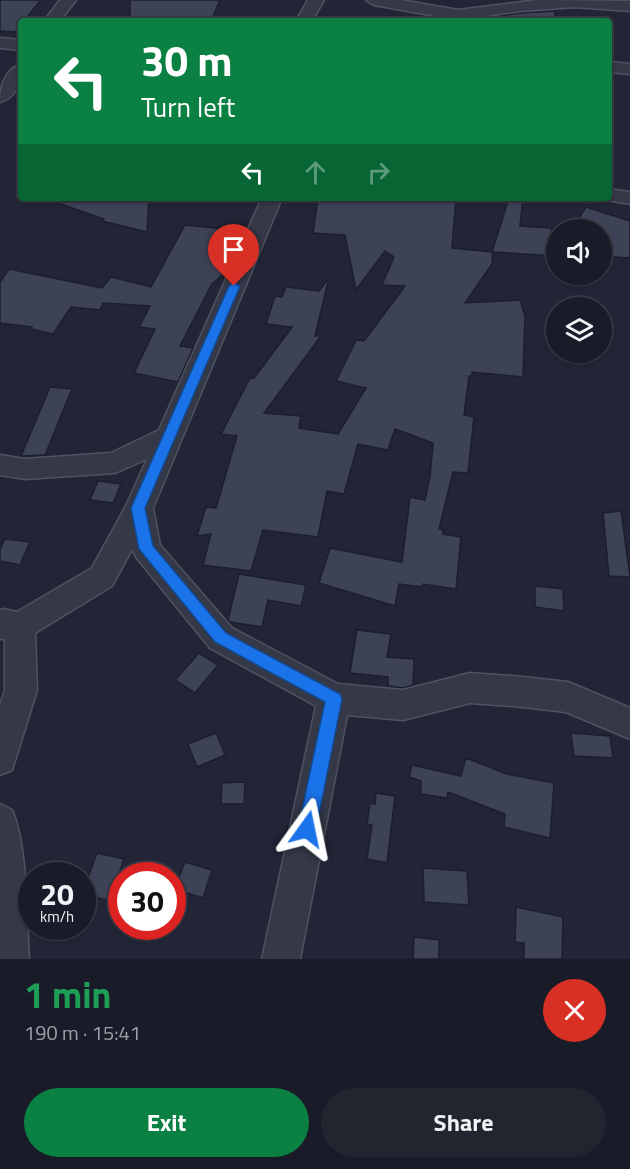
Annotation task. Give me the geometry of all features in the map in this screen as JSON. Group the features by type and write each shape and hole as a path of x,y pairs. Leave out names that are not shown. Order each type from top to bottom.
{"street":[{"path":"54,18 68,0"},
{"path":"306,18 316,0"},
{"path":"374,0 458,15 520,6 575,2 630,6"},
{"path":"0,43 18,45"},
{"path":"612,68 630,69"},
{"path":"0,97 18,74"},
{"path":"612,195 630,198"},
{"path":"0,759 21,690 7,624 102,577 138,508 271,201"},
{"path":"0,465 25,469 115,463 169,437"},
{"path":"138,508 147,549 221,638 334,699 403,705 470,688 512,691 568,697 630,724"},
{"path":"281,959 334,699"},
{"path":"0,822 4,851 10,959"}],"building":[{"path":"0,0 41,0 26,18 18,18 18,28 15,32 0,31"},
{"path":"130,0 220,0 212,18 130,17"},
{"path":"555,11 555,18 500,16"},
{"path":"149,201 147,232 102,221 104,219 55,202"},
{"path":"318,201 456,201 452,248 492,252 508,201 523,201 520,226 546,228 546,255 493,252 492,264 465,303 520,300 525,316 523,377 472,372 472,376 469,376 464,415 474,417 468,473 453,472 439,529 443,530 443,534 461,537 456,589 423,584 423,587 399,584 395,606 319,583 330,548 402,562 410,497 425,500 433,443 395,429 388,450 358,444 344,494 327,491 318,537 263,530 251,571 203,565 211,534 197,536 206,507 216,508 237,436 221,434 250,378 254,378 292,327 266,324 275,296 282,297 286,287 319,291 329,278 315,336 321,336 264,413 301,416 299,428 338,434 366,388 336,381 356,340 364,341 405,286 382,285 394,257 385,251 356,290 345,235 313,233"},
{"path":"586,207 630,221 630,258 612,257 612,219 578,219"},
{"path":"185,225 245,231 228,270 212,284 180,346 193,348 178,382 134,373 155,329 139,327 150,306 103,303 100,310 71,307 53,334 31,329 32,327 0,323 0,282 9,269 102,288 111,277 151,287"},
{"path":"50,387 72,389 45,455 21,456"},
{"path":"98,481 121,484 113,503 90,500"},
{"path":"621,511 630,577 609,576 603,513"},
{"path":"5,539 30,542 20,565 0,561 0,549"},
{"path":"239,574 306,585 301,606 268,600 262,627 230,622 228,620"},
{"path":"535,586 563,589 564,611 535,607"},
{"path":"357,630 391,634 387,657 414,659 413,685 403,688 388,686 388,677 350,673"},
{"path":"199,653 218,665 195,693 175,680"},
{"path":"216,733 225,755 197,767 188,744"},
{"path":"571,733 610,736 613,758 574,756"},
{"path":"466,758 507,774 554,783 550,838 504,827 505,814 448,792 447,798 421,794 421,781 409,777 412,765 461,776"},
{"path":"245,782 244,804 221,804 222,783"},
{"path":"376,793 395,796 387,863 367,859 372,825 367,824 370,803 375,804"},
{"path":"97,853 124,859 123,862 108,862 108,900 96,898 96,862 94,862"},
{"path":"186,862 212,870 203,898 186,893"},
{"path":"423,868 467,871 469,905 424,902"},
{"path":"516,907 563,917 562,959 524,959 524,943 515,942"},
{"path":"414,937 439,940 439,959 413,959"}],"route":[{"path":"234,286 138,508 147,549 221,638 334,699 307,829"}]}
